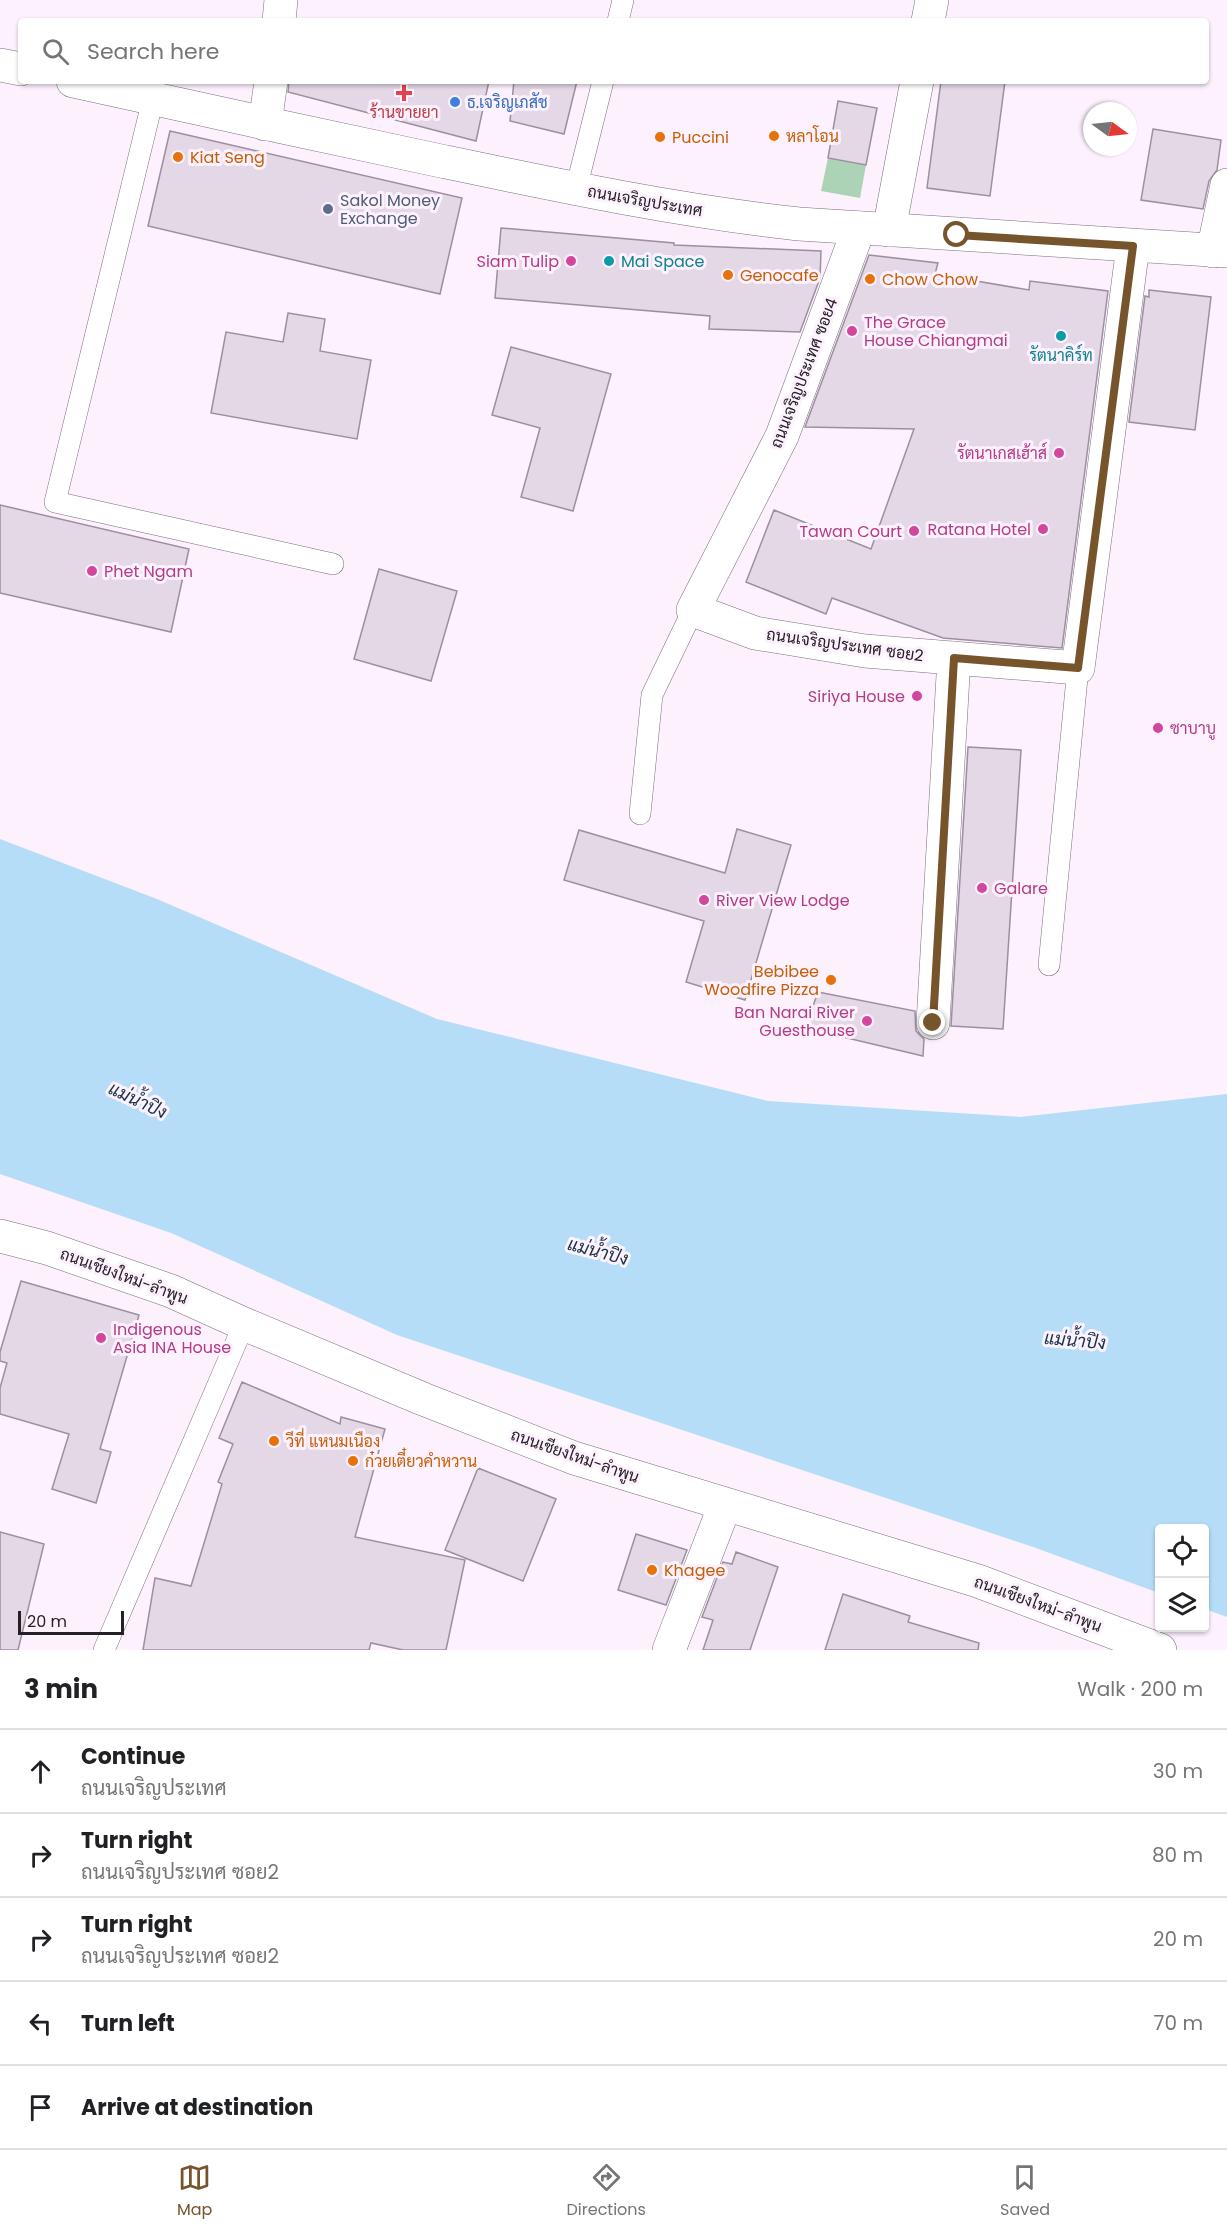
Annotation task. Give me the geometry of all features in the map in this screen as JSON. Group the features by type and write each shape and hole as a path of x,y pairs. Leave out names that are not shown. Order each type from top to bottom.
{"street":[{"path":"279,18 281,0"},
{"path":"929,18 932,0"},
{"path":"0,65 18,68"},
{"name":"ถนนเจริญประเทศ","path":"86,84 576,189 737,218 1220,251"},
{"path":"265,124 271,84"},
{"name":"ถนนเจริญประเทศ ซอย4","path":"693,610 782,436 874,229 916,84"},
{"path":"1220,251 1227,185"},
{"path":"1078,668 1133,246"},
{"name":"ถนนเจริญประเทศ ซอย2","path":"693,610 755,633 865,651 1078,668"},
{"path":"933,1023 954,658"},
{"name":"ถนนเชียงใหม่-ลำพูน","path":"0,1236 47,1248 171,1291 423,1399 574,1458 978,1581 1160,1650"},
{"path":"669,1650 725,1505"}],"lane":[{"path":"619,18 623,0"},
{"path":"576,189 602,84"},
{"path":"153,99 55,502 333,564"},
{"path":"640,814 652,695 693,610"},
{"path":"1049,965 1078,668"},
{"path":"104,1650 244,1324"}],"green space":[{"path":"828,158 866,165 860,198 821,191"}],"water":[{"name":"แม่น้ำปิง","path":"0,839 157,899 437,1019 768,1101 1020,1117 1227,1094 1227,1617 1209,1610 1209,1524 1155,1524 1155,1592 1033,1547 397,1335 171,1233 0,1174"}],"building":[{"path":"289,84 488,84 476,141 288,92"},
{"path":"514,84 576,84 564,134 510,121"},
{"path":"941,84 1005,84 990,196 927,188"},
{"path":"838,101 877,108 866,165 828,158"},
{"path":"1153,129 1221,140 1217,170 1209,181 1203,209 1141,200"},
{"path":"170,131 462,198 440,294 148,226"},
{"path":"501,228 674,243 674,245 821,251 820,278 800,332 709,329 710,316 495,298"},
{"path":"869,255 938,263 935,274 1029,290 1030,281 1108,291 1062,648 943,638 832,598 826,614 746,582 774,510 871,549 914,429 805,427"},
{"path":"1149,290 1211,297 1195,430 1129,422 1145,296 1149,297"},
{"path":"288,313 325,319 320,351 371,360 357,439 211,413 226,332 283,342"},
{"path":"511,347 611,374 573,511 521,497 540,428 492,415"},
{"name":"Phet Ngam","path":"0,505 189,549 171,632 0,593"},
{"path":"379,569 457,591 431,681 354,659"},
{"name":"Galare","path":"968,747 1021,750 1003,1029 951,1026"},
{"name":"River View Lodge","path":"737,829 791,845 745,1000 686,982 704,921 564,880 579,830 725,873"},
{"name":"Ban Narai River Guesthouse","path":"818,992 915,1011 916,1031 924,1039 923,1056 805,1028"},
{"path":"21,1281 139,1315 100,1449 111,1452 96,1503 52,1489 69,1434 0,1414 0,1388 7,1363 0,1361 0,1352"},
{"path":"242,1382 340,1424 341,1417 385,1429 355,1537 465,1560 446,1650 403,1650 371,1643 369,1650 143,1650 155,1578 191,1586 222,1484 218,1482 233,1444 219,1438"},
{"path":"478,1468 556,1499 523,1581 445,1550"},
{"path":"0,1532 44,1544 18,1650 0,1650"},
{"name":"Khagee","path":"636,1534 687,1550 666,1605 618,1590"},
{"path":"736,1552 778,1567 750,1650 703,1650 713,1620 702,1617 723,1562 732,1564"},
{"path":"843,1594 910,1616 908,1622 979,1643 978,1650 825,1650"}],"place":[{"name":"ร้านขายยา","path":"404,93"},
{"name":"ธ.เจริญเภสัช","path":"455,102"},
{"name":"หลาโอน","path":"774,136"},
{"name":"Puccini","path":"660,137"},
{"name":"Kiat Seng","path":"178,157"},
{"name":"Sakol Money Exchange","path":"328,209"},
{"name":"Siam Tulip","path":"571,261"},
{"name":"Mai Space","path":"609,261"},
{"name":"Genocafe","path":"728,275"},
{"name":"Chow Chow","path":"870,279"},
{"name":"The Grace House Chiangmai","path":"852,331"},
{"name":"รัตนาคิร์ท","path":"1061,336"},
{"name":"รัตนาเกสเฮ้าส์","path":"1059,453"},
{"name":"Ratana Hotel","path":"1043,529"},
{"name":"Tawan Court","path":"914,531"},
{"name":"Phet Ngam","path":"92,571"},
{"name":"Siriya House","path":"917,696"},
{"name":"ซาบาบู","path":"1158,728"},
{"name":"Galare","path":"982,888"},
{"name":"River View Lodge","path":"704,900"},
{"name":"Bebibee Woodfire Pizza","path":"831,980"},
{"name":"Ban Narai River Guesthouse","path":"867,1021"},
{"name":"Indigenous Asia INA House","path":"101,1338"},
{"name":"วีที่ แหนมเนือง","path":"274,1441"},
{"name":"ก๋วยเตี๋ยวคำหวาน","path":"353,1461"},
{"name":"Khagee","path":"652,1570"}],"route":[{"path":"933,1023 954,658 1078,668 1133,246 957,235"}]}
